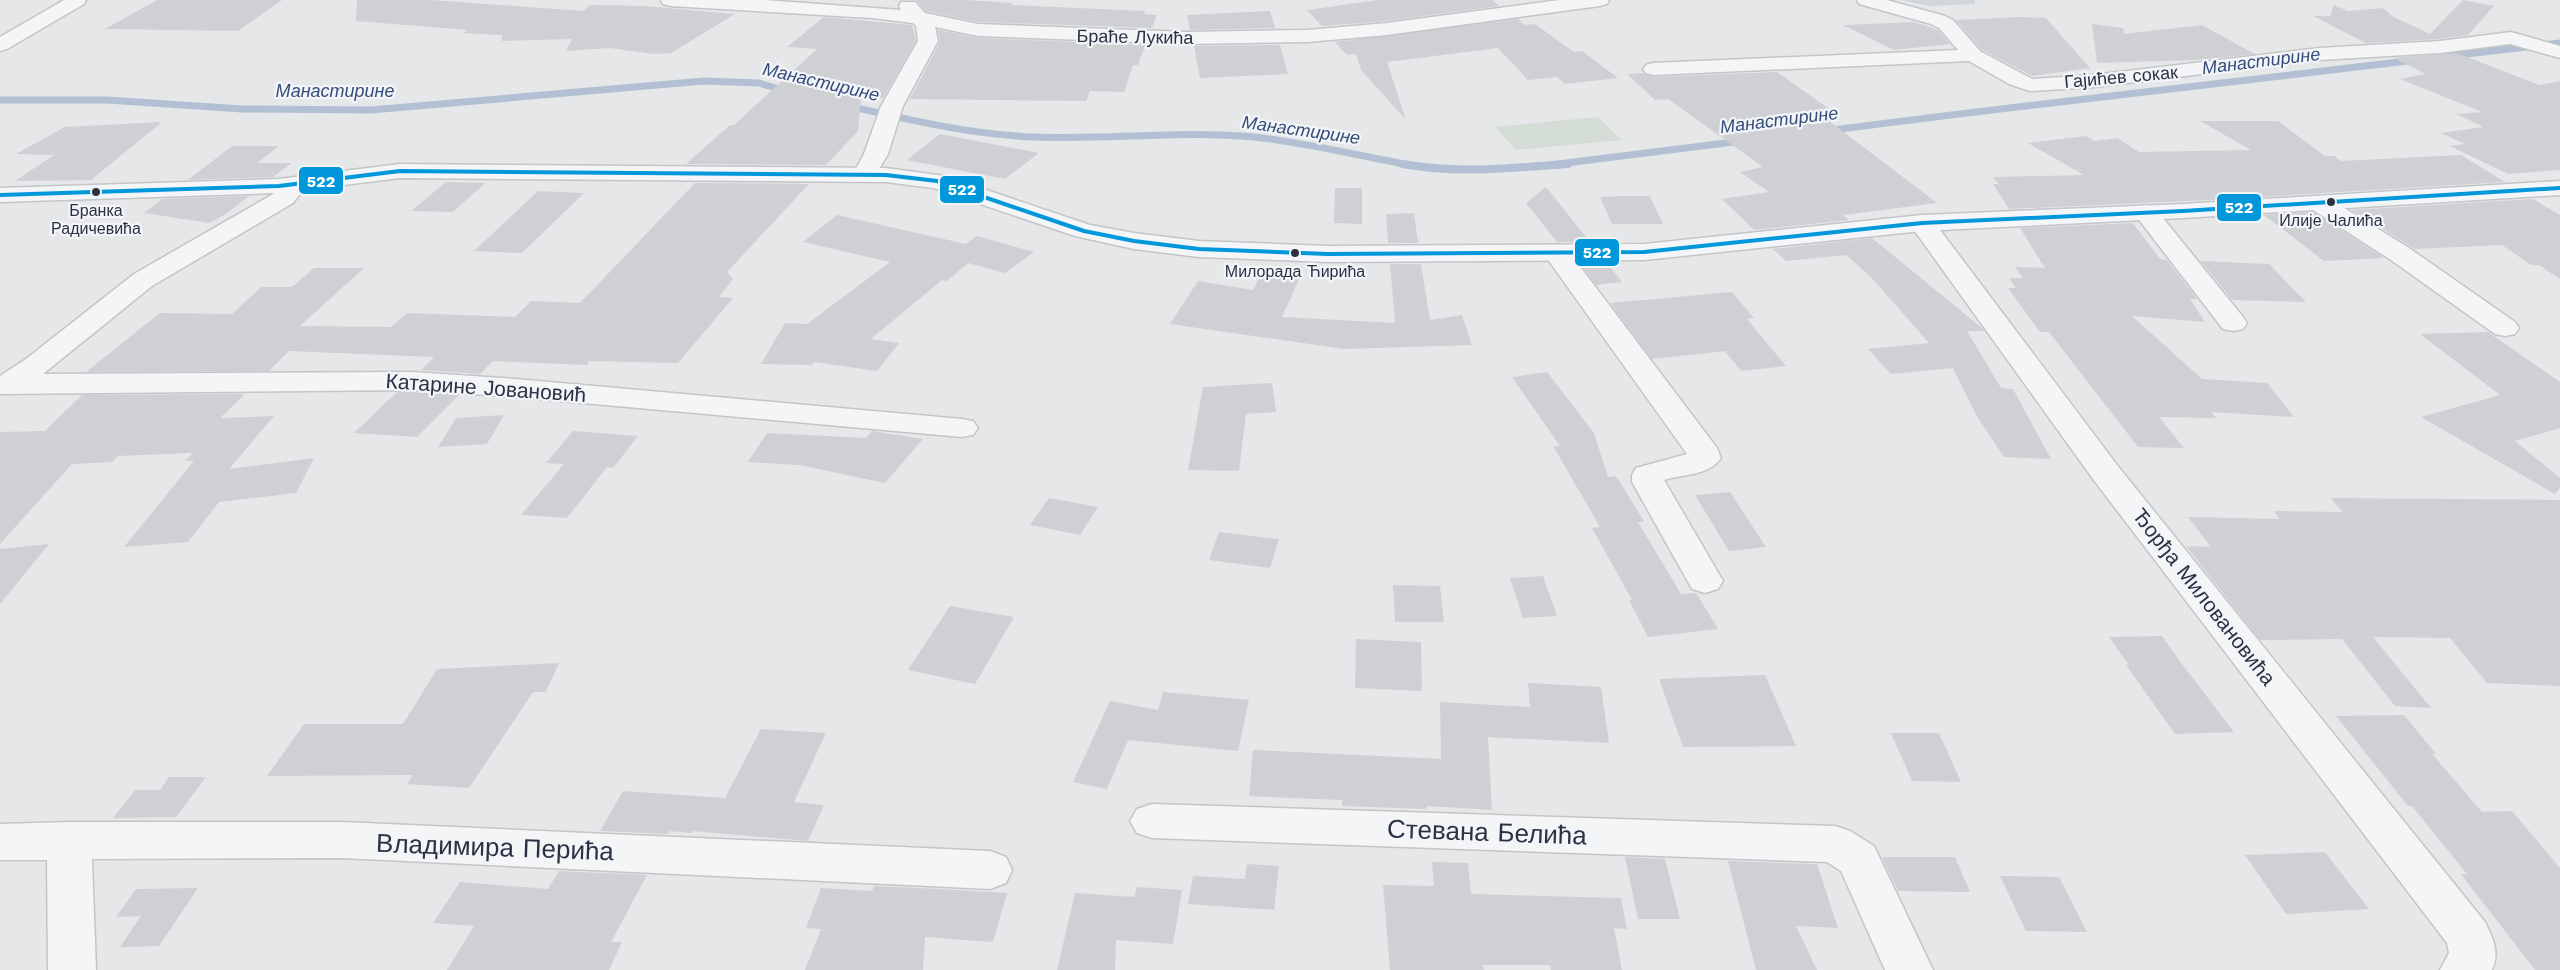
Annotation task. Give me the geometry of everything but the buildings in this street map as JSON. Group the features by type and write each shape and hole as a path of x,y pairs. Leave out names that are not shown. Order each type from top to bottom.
{"street":[{"path":"0,45 77,0"},
{"name":"Браће Лукића","path":"670,0 872,12 920,18 978,30 1186,38 1330,34 1387,29 1600,0"},
{"path":"865,174 889,116 928,40 928,31 920,18 903,0"},
{"name":"Гајићев сокак","path":"1866,0 1938,20 1946,24 1973,55 2016,80 2036,85 2176,72 2320,54 2440,47 2511,38 2558,52"},
{"path":"928,40 951,33 978,30"},
{"path":"1653,69 1973,55"},
{"path":"0,195 296,185 400,171 591,171 761,176 865,174 937,181 1084,231 1134,241 1199,249 1328,254 1557,254 1644,252 1922,223 2557,191"},
{"path":"5,386 143,280 284,198 296,185"},
{"path":"2319,203 2400,254 2505,328"},
{"path":"2145,212 2234,322"},
{"name":"Ђорђа Миловановића","path":"1922,223 2105,472 2469,936 2474,958 2464,970"},
{"path":"1557,254 1701,448 1705,458 1695,465 1656,471 1648,475 1648,482 1705,581"},
{"name":"Катарине Јовановић","path":"5,386 412,381 516,388 962,428"},
{"name":"Стевана Белића","path":"1152,821 1835,844 1858,859 1909,970"},
{"path":"69,840 72,970"},
{"name":"Владимира Перића","path":"0,842 342,840 990,870"}],"shaded area":[{"path":"1900,0 1975,0 1975,4 1929,6"},
{"path":"1598,117 1621,140 1516,150 1495,127"}],"waterway":[{"name":"Манастирине","path":"2449,56 2560,43"},
{"name":"Манастирине","path":"1826,131 2415,60"},
{"name":"Манастирине","path":"0,100 107,100 242,109 371,110 704,81 759,83 789,92"},
{"name":"Манастирине","path":"848,106 941,126 1012,136 1063,138 1227,135 1273,139 1410,165"},
{"name":"Манастирине","path":"1550,165 1742,141"},
{"name":"Манастирине","path":"1402,164 1444,169 1568,164"}],"transit line":[{"name":"522","path":"0,195 279,186 400,171 886,175 937,181 1084,231 1134,241 1199,249 1328,254 1644,252 1922,223 2183,211 2560,188"}],"place":[{"name":"Бранка Радичевића","path":"96,192"},
{"name":"Илије Чалића","path":"2331,202"},
{"name":"Милорада Ћирића","path":"1295,253"}]}
